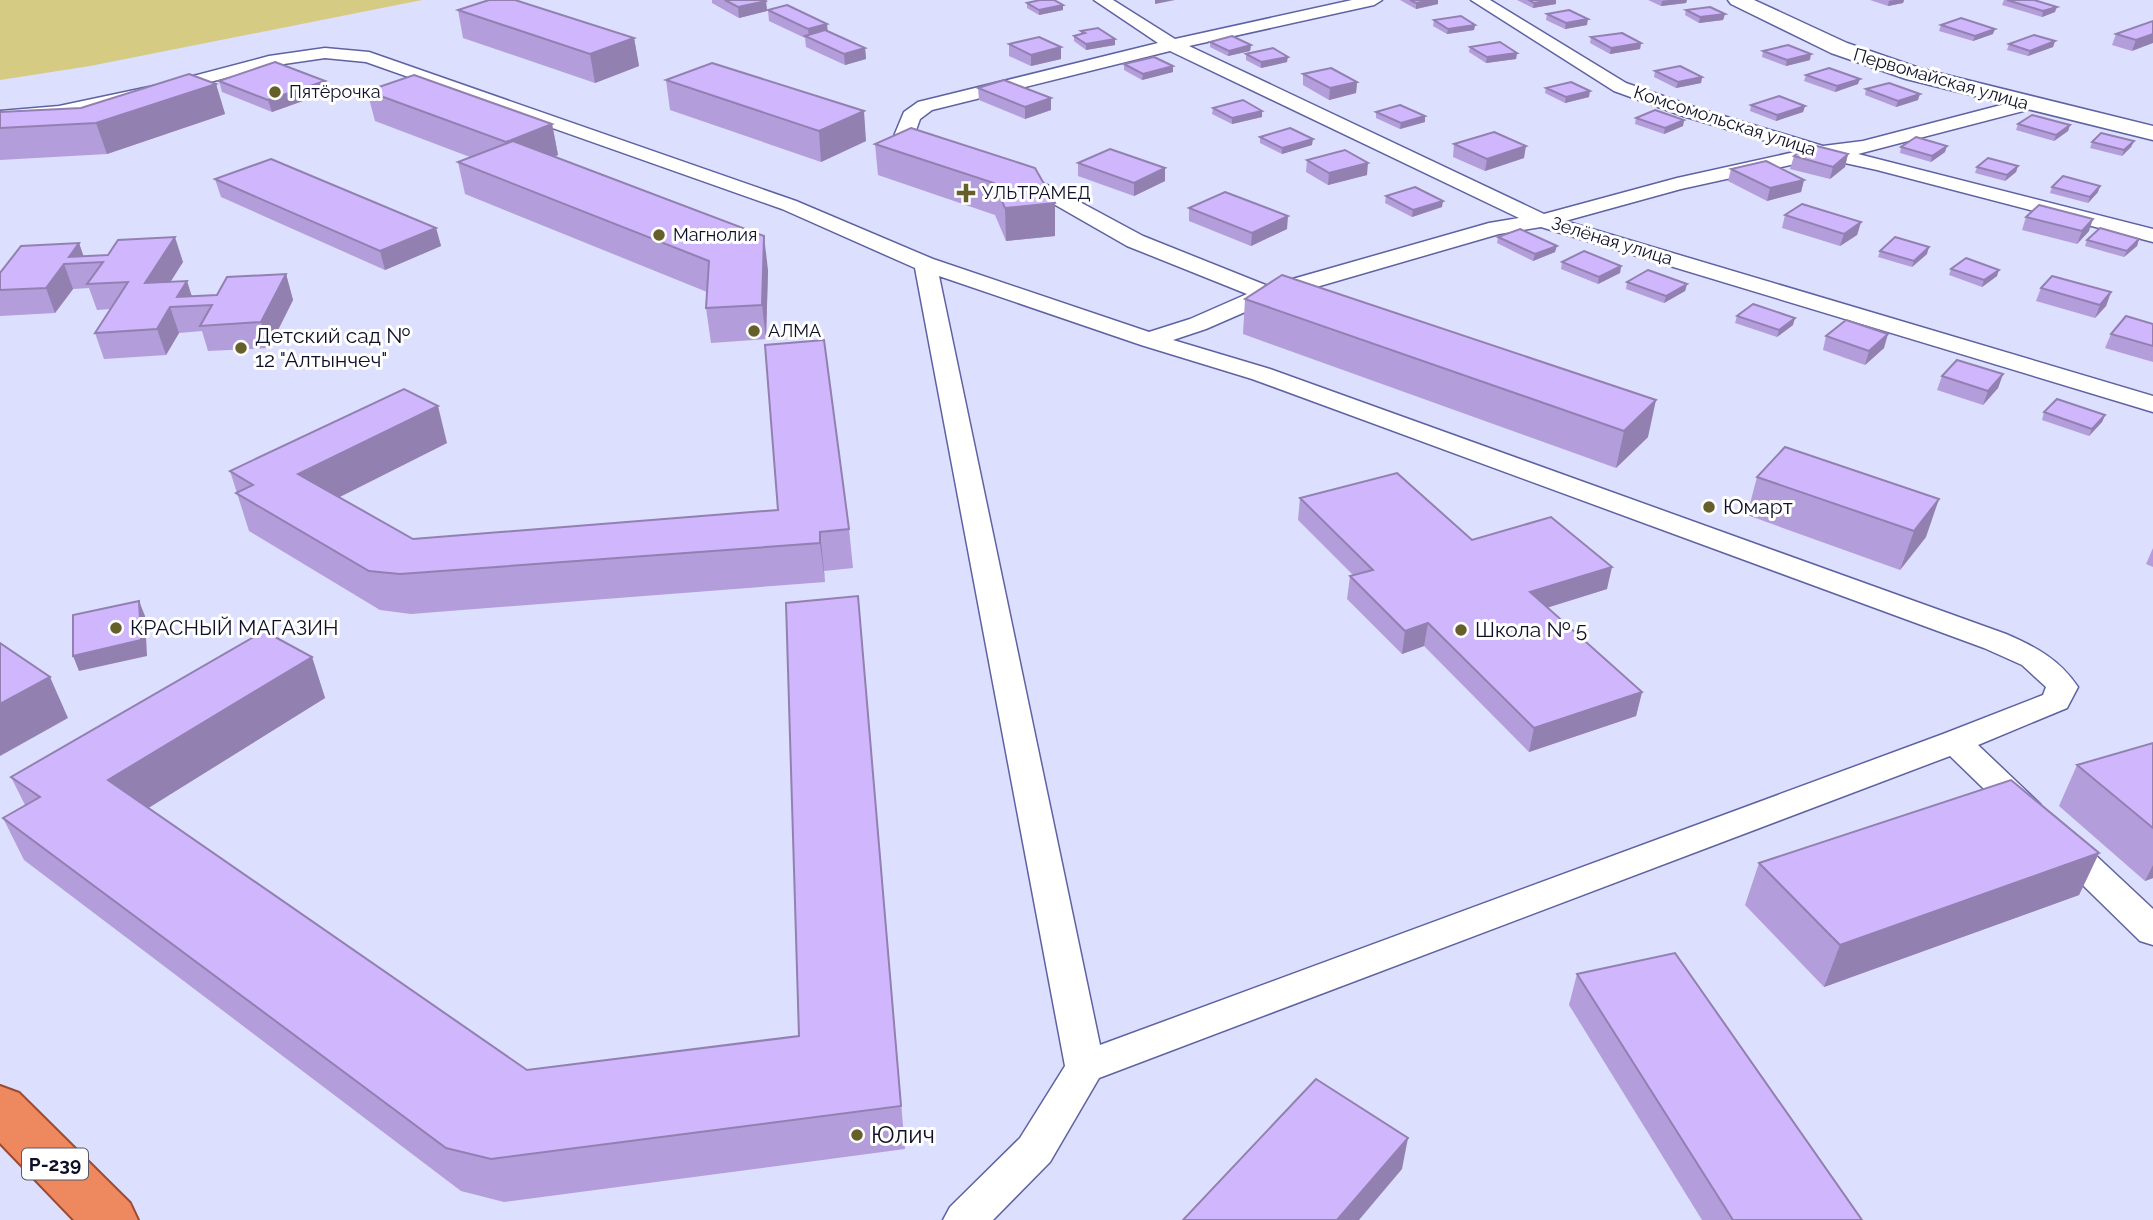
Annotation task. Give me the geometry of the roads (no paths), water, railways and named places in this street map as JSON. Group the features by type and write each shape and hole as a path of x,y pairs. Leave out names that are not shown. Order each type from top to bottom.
{"highway":[{"name":"Р-239","path":"0,1108 110,1220"}],"street":[{"name":"Зелёная улица","path":"1102,0 1172,45 1542,220 2153,404"},
{"path":"955,156 904,136 911,116 917,110 1172,45 1374,0"},
{"name":"Комсомольская улица","path":"1479,0 1620,87 1690,112 1822,152 1892,167 2153,236"},
{"name":"Первомайская улица","path":"1738,0 1839,48 1914,74 2153,133"},
{"path":"0,117 59,112 165,89 269,61 325,53 369,57 789,205 925,264 1274,379 1994,641 2033,658 2054,673 2062,687 2056,701 1955,741 1085,1067 1035,1150 965,1220"},
{"path":"1149,340 1198,324 1267,294 1497,228 1542,220 1677,184 1822,152 1864,147 2028,104"},
{"path":"994,171 1045,191 1135,241 1267,294"},
{"path":"925,264 1085,1067"},
{"path":"1955,741 2153,931"}],"place":[{"name":"Пятёрочка","path":"275,92"},
{"name":"УЛЬТРАМЕД","path":"966,193"},
{"name":"Магнолия","path":"659,235"},
{"name":"АЛМА","path":"754,331"},
{"name":"Детский сад № 12 \"Алтынчеч\"","path":"241,348"},
{"name":"Юмарт","path":"1709,507"},
{"name":"КРАСНЫЙ МАГАЗИН","path":"116,628"},
{"name":"Школа № 5","path":"1461,630"},
{"name":"Юлич","path":"857,1135"}]}
